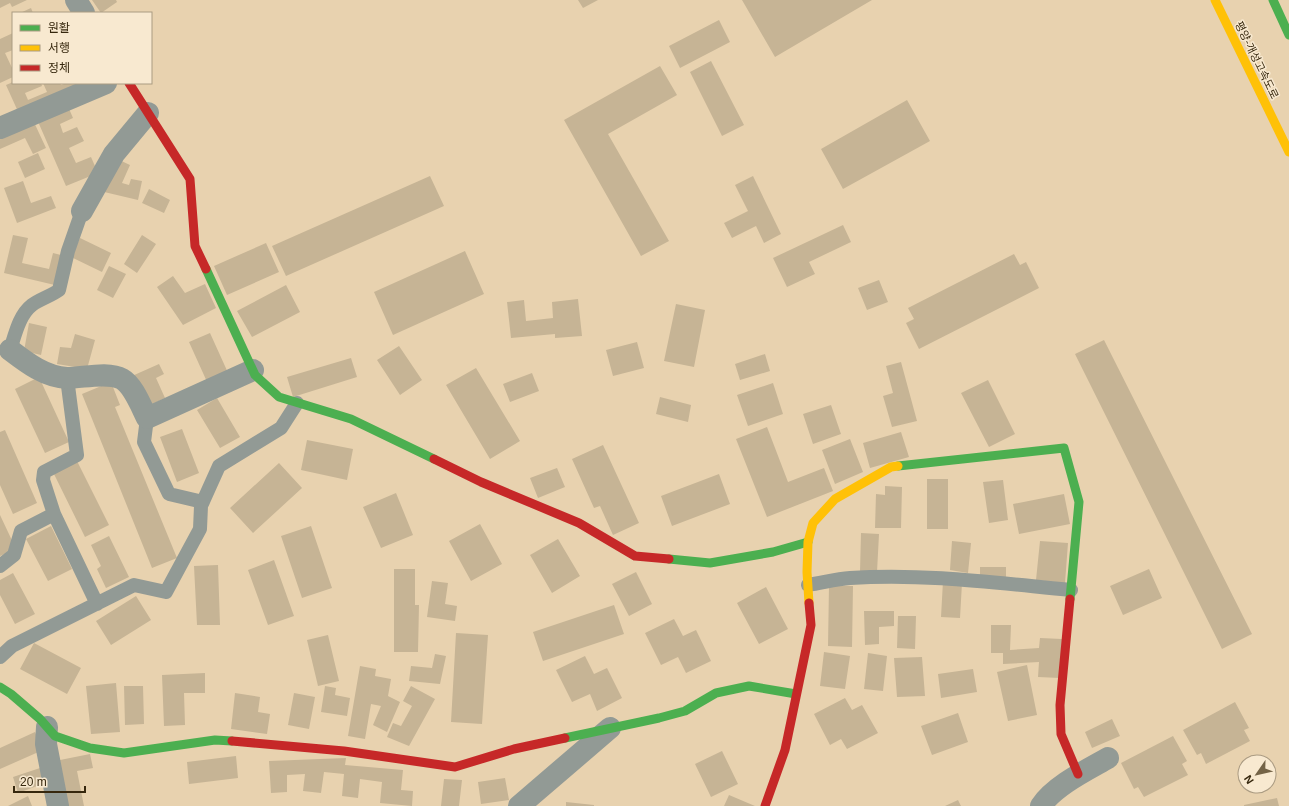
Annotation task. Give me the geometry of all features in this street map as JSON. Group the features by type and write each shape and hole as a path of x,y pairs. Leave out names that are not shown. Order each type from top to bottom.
{"main road":[{"name":"평양-개성고속도로","path":"1215,0 1289,152"},
{"path":"1273,0 1289,35"},
{"path":"130,84 190,179 195,246 255,375 279,397 351,419 482,482 579,523 635,556 710,563 773,552 808,542"},
{"path":"765,806 785,750 811,625 807,572 808,542 812,523 835,499 890,467 1064,448 1079,502 1060,705 1061,734 1078,774"},
{"path":"0,687 11,694 40,718 55,736 90,748 124,753 215,740 344,751 455,767 514,749 685,711 716,693 749,686 796,694"}],"street":[{"path":"76,0 83,12"},
{"path":"0,128 104,84"},
{"path":"82,211 114,154 148,113"},
{"path":"10,350 29,365 50,374 67,378 109,376 122,379 129,384 147,418 253,370"},
{"path":"47,727 46,744 58,806"},
{"path":"518,806 610,728"},
{"path":"1041,806 1046,799 1078,774 1108,758"}],"lane":[{"path":"10,350 25,312 33,304 59,290 68,251 82,211"},
{"path":"67,378 77,455 44,472 43,480 54,514 97,604"},
{"path":"0,657 12,646 134,585 166,592 200,529 201,506 219,466 281,428 297,402"},
{"path":"147,418 144,442 169,494 203,502"},
{"path":"0,566 14,555 21,531 54,514"},
{"path":"808,585 849,578 918,576 1071,590"}],"building":[{"path":"0,0 27,0 12,7 10,3 0,8"},
{"path":"92,0 116,0 117,2 100,12"},
{"path":"578,0 598,0 583,8"},
{"path":"742,0 872,0 775,57"},
{"path":"31,8 33,12 22,12"},
{"path":"719,20 730,42 680,68 669,46"},
{"path":"12,33 12,50 5,53 12,68 12,77 0,83 0,39"},
{"path":"711,61 744,125 722,136 690,72"},
{"path":"660,66 677,95 608,134 669,241 641,256 564,120"},
{"path":"12,82 12,84 41,84 42,86 25,93 28,100 47,92 43,84 76,84 79,89 20,116 6,85"},
{"path":"907,100 930,141 843,189 821,149"},
{"path":"67,104 73,118 60,124 63,133 77,127 84,141 69,148 76,163 91,157 98,173 66,186 36,117"},
{"path":"32,118 46,148 33,154 25,138 0,149 0,132"},
{"path":"38,153 45,169 25,178 18,162"},
{"path":"115,158 130,165 122,183 129,185 131,179 142,181 138,200 100,191"},
{"path":"430,176 444,206 286,276 272,246"},
{"path":"753,176 781,234 764,243 756,226 732,238 724,223 748,211 735,185"},
{"path":"23,181 31,203 51,196 56,208 17,223 4,188"},
{"path":"149,189 170,200 164,213 142,203"},
{"path":"843,225 851,242 809,262 815,274 787,287 773,258"},
{"path":"13,235 28,238 22,263 49,269 53,253 65,256 59,286 4,273"},
{"path":"142,235 156,244 137,273 124,264"},
{"path":"80,238 111,253 102,272 71,257"},
{"path":"266,243 279,272 227,295 214,266"},
{"path":"465,251 484,294 393,335 374,292"},
{"path":"1014,254 1020,265 1026,262 1039,288 919,349 906,323 914,319 908,308"},
{"path":"109,266 126,274 113,298 97,290"},
{"path":"173,276 185,293 205,284 216,308 183,325 157,287"},
{"path":"879,280 888,302 867,310 858,288"},
{"path":"286,285 300,312 252,337 237,311"},
{"path":"578,299 582,336 555,338 555,334 511,338 507,302 524,300 526,321 553,318 552,302"},
{"path":"676,304 705,310 694,367 664,361"},
{"path":"29,323 47,327 41,355 24,351"},
{"path":"210,333 229,375 208,384 189,342"},
{"path":"75,334 95,340 87,369 57,364 60,347 71,348"},
{"path":"1104,340 1252,634 1222,649 1075,354"},
{"path":"637,342 644,368 613,376 606,350"},
{"path":"399,346 422,380 400,395 377,360"},
{"path":"765,354 770,371 740,380 735,364"},
{"path":"351,358 357,377 293,397 287,377"},
{"path":"901,362 917,421 892,427 883,396 893,393 886,366"},
{"path":"159,364 164,374 156,378 165,398 146,407 132,376"},
{"path":"476,368 520,441 490,459 446,385"},
{"path":"532,373 539,391 510,402 503,384"},
{"path":"39,377 69,442 45,453 15,389"},
{"path":"988,380 1015,434 989,447 961,393"},
{"path":"111,382 120,405 115,407 177,558 152,568 82,394"},
{"path":"773,383 783,414 748,426 737,395"},
{"path":"660,397 691,405 688,422 656,414"},
{"path":"217,398 240,437 220,448 197,410"},
{"path":"831,405 841,434 813,444 803,414"},
{"path":"767,427 788,482 824,468 833,491 767,517 736,439"},
{"path":"182,429 199,473 177,482 160,437"},
{"path":"5,430 37,503 13,514 0,485 0,432"},
{"path":"901,432 909,457 870,468 863,443"},
{"path":"850,439 863,472 835,484 822,450"},
{"path":"307,440 353,449 347,480 301,470"},
{"path":"603,445 639,523 613,535 600,506 594,508 572,459"},
{"path":"77,461 109,525 85,537 53,472"},
{"path":"279,463 302,488 253,533 230,508"},
{"path":"557,468 565,487 538,498 530,478"},
{"path":"719,474 730,504 672,526 661,496"},
{"path":"927,479 948,479 948,529 927,529"},
{"path":"1003,480 1008,520 989,523 983,482"},
{"path":"885,486 902,487 901,528 875,528 876,494 885,495"},
{"path":"396,493 413,535 381,548 363,507"},
{"path":"1064,494 1070,524 1019,534 1013,504"},
{"path":"0,515 16,549 0,556"},
{"path":"480,524 502,564 471,581 449,541"},
{"path":"51,526 72,569 48,581 26,539"},
{"path":"311,526 332,588 302,598 281,536"},
{"path":"861,533 879,534 877,572 860,572"},
{"path":"109,536 129,577 106,588 97,569 101,566 91,545"},
{"path":"558,539 580,576 552,593 530,555"},
{"path":"952,541 971,543 968,573 950,570"},
{"path":"1040,541 1068,543 1065,583 1036,580"},
{"path":"274,560 294,616 268,625 248,570"},
{"path":"218,565 220,625 197,625 194,566"},
{"path":"980,567 1006,567 1006,579 980,579"},
{"path":"394,569 415,569 415,605 419,605 418,652 394,652"},
{"path":"1149,569 1162,598 1123,615 1110,586"},
{"path":"636,572 652,604 629,616 612,584"},
{"path":"13,573 35,614 15,624 0,595 0,580"},
{"path":"432,581 448,583 445,604 457,606 455,621 427,617"},
{"path":"943,581 962,583 960,618 941,617"},
{"path":"829,586 853,586 852,647 828,646"},
{"path":"766,587 788,629 759,644 737,603"},
{"path":"136,596 151,620 111,645 96,621"},
{"path":"614,605 624,634 543,661 533,632"},
{"path":"864,611 894,611 894,626 879,627 879,644 865,645"},
{"path":"898,616 916,616 915,649 897,648"},
{"path":"674,619 683,636 696,630 711,661 686,673 678,657 661,665 645,633"},
{"path":"991,625 1011,625 1010,650 1039,648 1040,638 1062,639 1060,678 1038,677 1039,662 1003,664 1003,653 991,653"},
{"path":"456,633 488,635 482,724 451,722"},
{"path":"328,635 339,681 318,686 307,640"},
{"path":"34,643 81,668 67,694 20,669"},
{"path":"824,652 850,656 845,689 820,686"},
{"path":"868,653 887,656 883,691 864,689"},
{"path":"435,654 446,656 440,684 409,681 411,666 432,668"},
{"path":"585,656 594,674 607,668 622,698 597,711 590,694 572,702 556,670"},
{"path":"922,657 925,696 897,697 894,658"},
{"path":"1027,665 1037,715 1008,721 997,672"},
{"path":"360,666 376,669 375,676 391,679 388,696 400,702 387,732 373,725 381,706 371,704 365,739 348,736"},
{"path":"973,669 977,692 941,698 938,674"},
{"path":"205,673 205,693 184,693 185,725 164,726 162,675"},
{"path":"116,683 120,732 91,734 86,686"},
{"path":"124,686 143,686 144,724 125,725"},
{"path":"325,686 336,688 335,695 350,698 347,716 321,712"},
{"path":"411,686 435,699 409,746 387,737 393,723 401,726 412,706 403,701"},
{"path":"235,693 260,697 258,712 270,714 267,734 231,729"},
{"path":"294,693 315,697 309,729 288,725"},
{"path":"845,698 852,710 862,705 878,733 847,749 841,739 830,745 814,714"},
{"path":"1235,702 1249,728 1244,730 1250,741 1206,764 1201,753 1197,755 1183,730"},
{"path":"958,713 968,742 932,755 921,726"},
{"path":"1112,719 1120,736 1092,748 1085,732"},
{"path":"35,732 43,750 0,769 0,748"},
{"path":"1173,736 1187,761 1182,764 1188,775 1144,797 1138,787 1134,789 1121,763"},
{"path":"722,751 738,784 711,797 695,764"},
{"path":"90,754 93,768 77,771 84,806 64,806 55,761"},
{"path":"236,756 238,778 189,784 187,762"},
{"path":"346,758 345,765 403,770 401,790 413,791 412,806 380,803 382,782 360,779 358,798 342,796 344,774 324,772 321,793 303,791 305,774 287,775 287,792 271,793 269,761"},
{"path":"43,767 48,782 18,793 13,777"},
{"path":"505,778 509,800 481,804 478,782"},
{"path":"444,779 462,780 459,806 441,806"},
{"path":"729,795 755,806 724,806"},
{"path":"28,796 32,806 8,806"},
{"path":"1277,798 1279,806 1244,806 1244,805"},
{"path":"958,800 961,806 945,806"},
{"path":"566,802 594,805 594,806 566,806"}],"traffic: fast":[{"path":"1273,0 1289,35"},
{"path":"206,269 255,375 279,397 351,419 434,459"},
{"path":"898,466 1064,448 1079,502 1070,599"},
{"path":"669,559 710,563 773,552 808,542"},
{"path":"565,738 685,711 716,693 749,686 796,694"},
{"path":"0,687 11,694 40,719 55,736 90,748 124,753 215,740 232,741"}],"traffic: slow":[{"path":"1215,0 1289,152"},
{"path":"809,603 807,572 808,542 813,523 835,499 891,467 898,466"}],"traffic: jam":[{"path":"130,84 190,179 195,246 206,269"},
{"path":"434,459 481,482 579,523 635,556 669,559"},
{"path":"1070,599 1060,705 1061,734 1078,774"},
{"path":"765,806 785,750 811,625 809,603"},
{"path":"232,741 344,751 455,767 514,749 565,738"}]}
